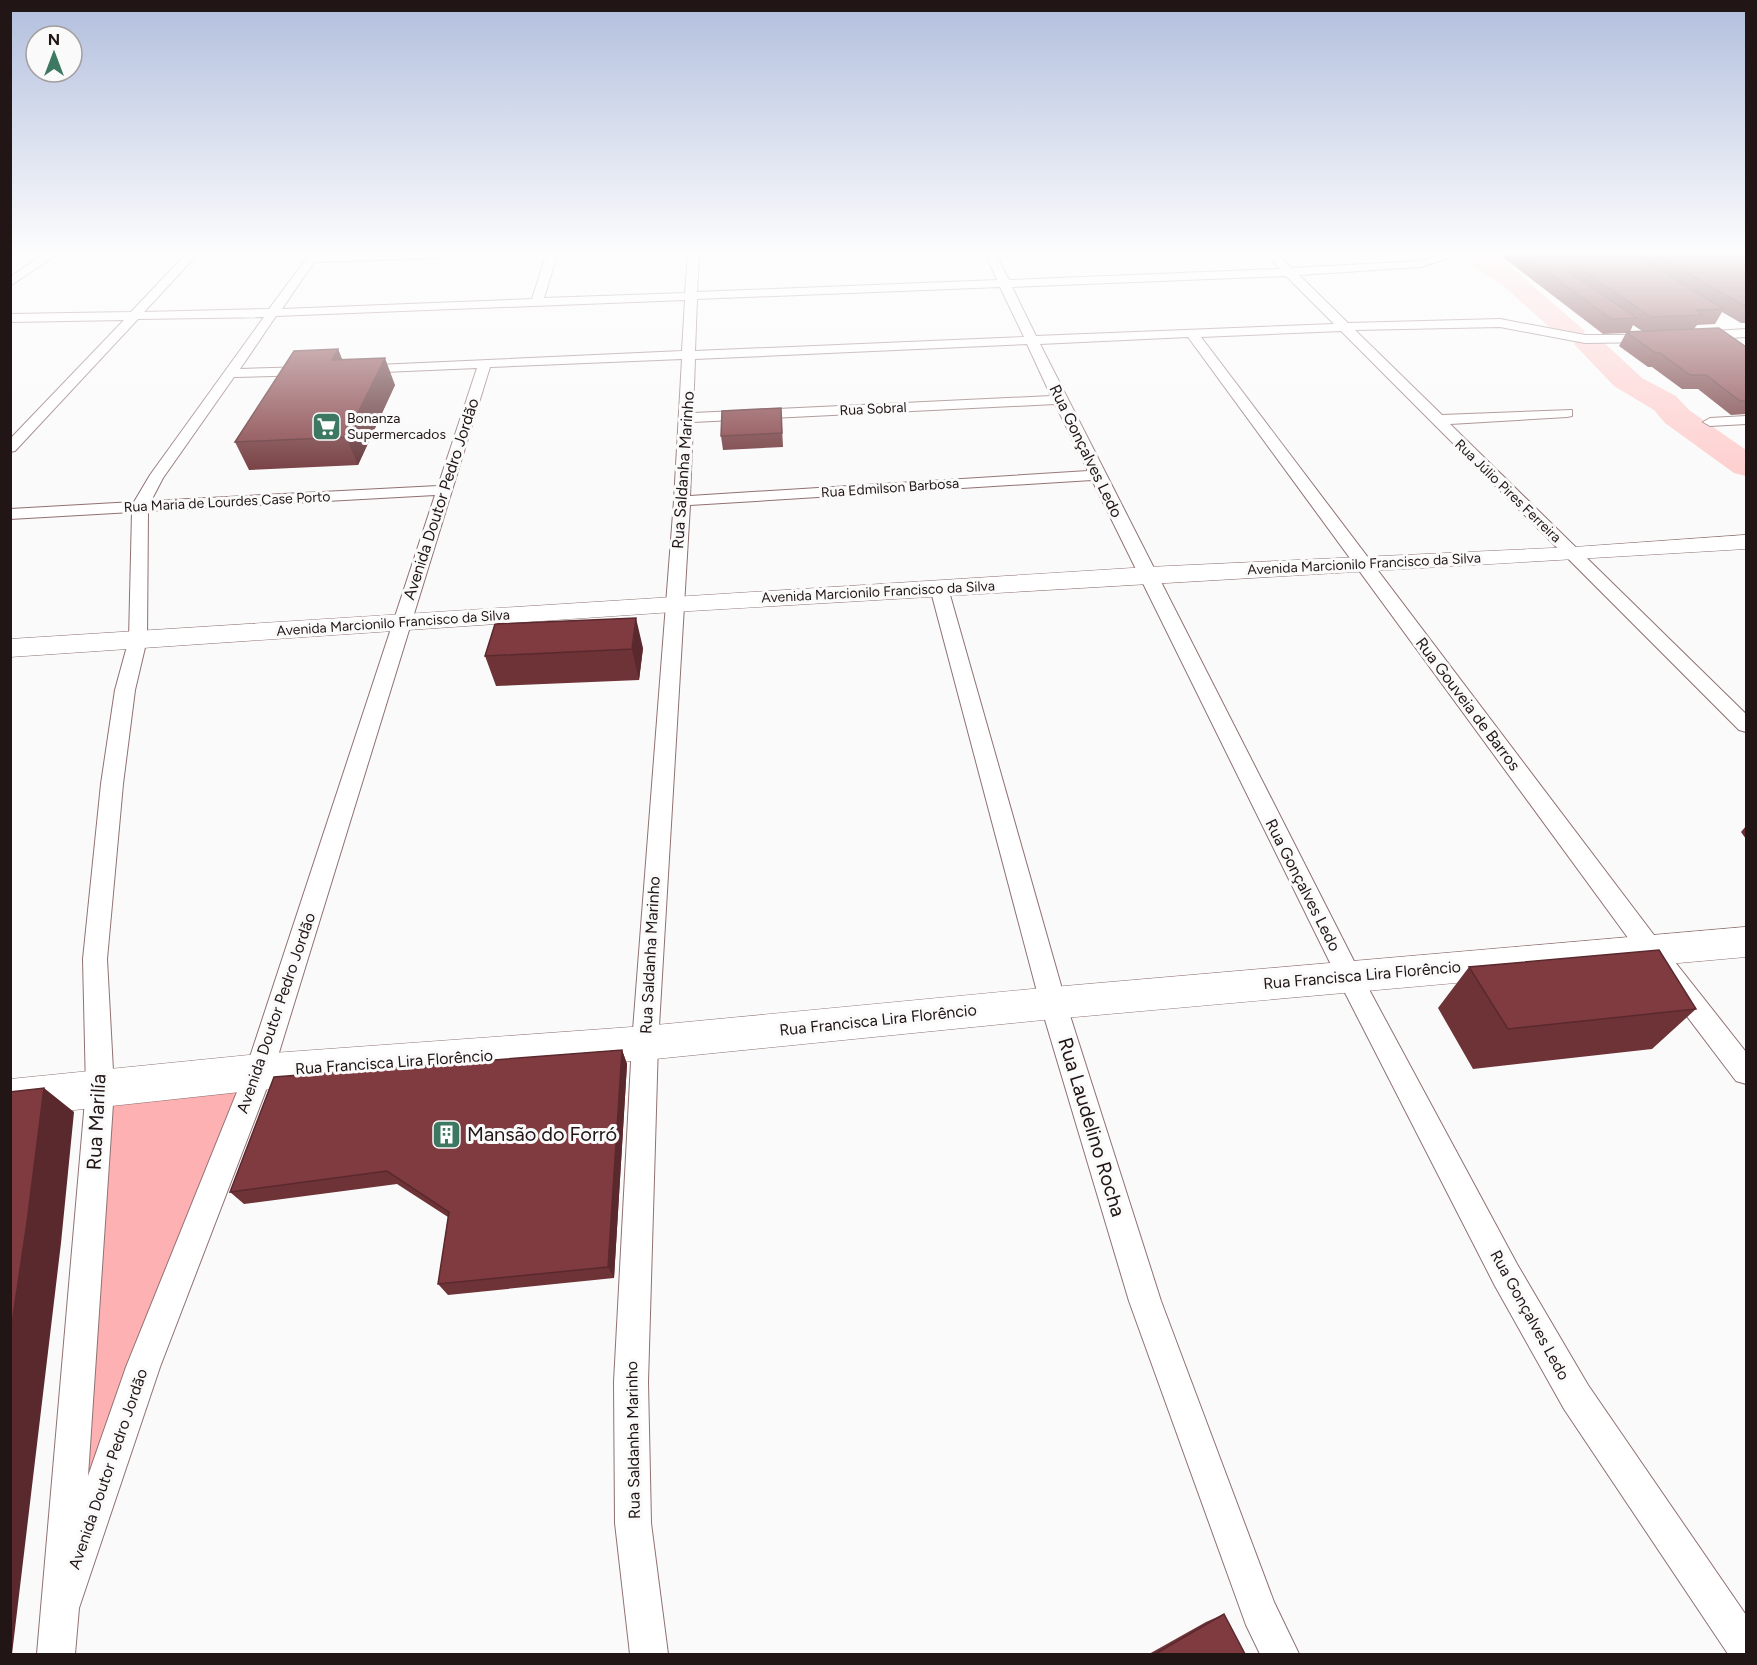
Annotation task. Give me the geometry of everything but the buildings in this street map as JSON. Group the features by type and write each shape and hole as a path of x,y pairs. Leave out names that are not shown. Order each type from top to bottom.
{"street":[{"path":"10,448 116,333"},
{"path":"140,507 155,478 258,333"},
{"name":"Rua Saldanha Marinho","path":"649,1654 633,1523 631,1382 645,1043 692,333"},
{"name":"Rua Gonçalves Ledo","path":"1028,333 1348,976 1506,1275 1576,1397 1746,1648"},
{"path":"345,370 484,366 1231,333"},
{"name":"Rua Júlio Pires Ferreira","path":"1350,333 1746,725"},
{"path":"1547,333 1585,339 1667,338"},
{"path":"1689,336 1744,333"},
{"name":"Rua Gouveia de Barros","path":"1193,335 1651,950 1746,1072"},
{"name":"Avenida Doutor Pedro Jordão","path":"56,1654 60,1608 143,1367 259,1072 484,366"},
{"path":"230,373 322,370"},
{"name":"Rua Sobral","path":"687,418 1060,400"},
{"path":"1436,420 1567,413"},
{"path":"1710,422 1746,420"},
{"name":"Rua Edmilson Barbosa","path":"682,501 1097,475"},
{"name":"Rua Maria de Lourdes Case Porto","path":"10,514 444,490"},
{"name":"Rua Marilía","path":"60,1608 100,1089 95,959 112,784 125,690 138,639 140,507"},
{"name":"Avenida Marcionilo Francisco da Silva","path":"10,648 401,624 673,604 1148,575 1574,554 1746,542"},
{"name":"Rua Laudelino Rocha","path":"939,588 1053,1003 1144,1300 1259,1612 1280,1654"},
{"name":"Rua Francisca Lira Florêncio","path":"10,1098 259,1072 645,1043 1053,1003 1746,942"}],"shaded area":[{"path":"250,1078 89,1474 104,1091"}],"waterway":[{"path":"1589,344 1631,385 1665,403 1676,416 1746,466"}],"place":[{"name":"Bonanza Supermercados","path":"326,426"},
{"name":"Mansão do Forró","path":"446,1134"}]}
